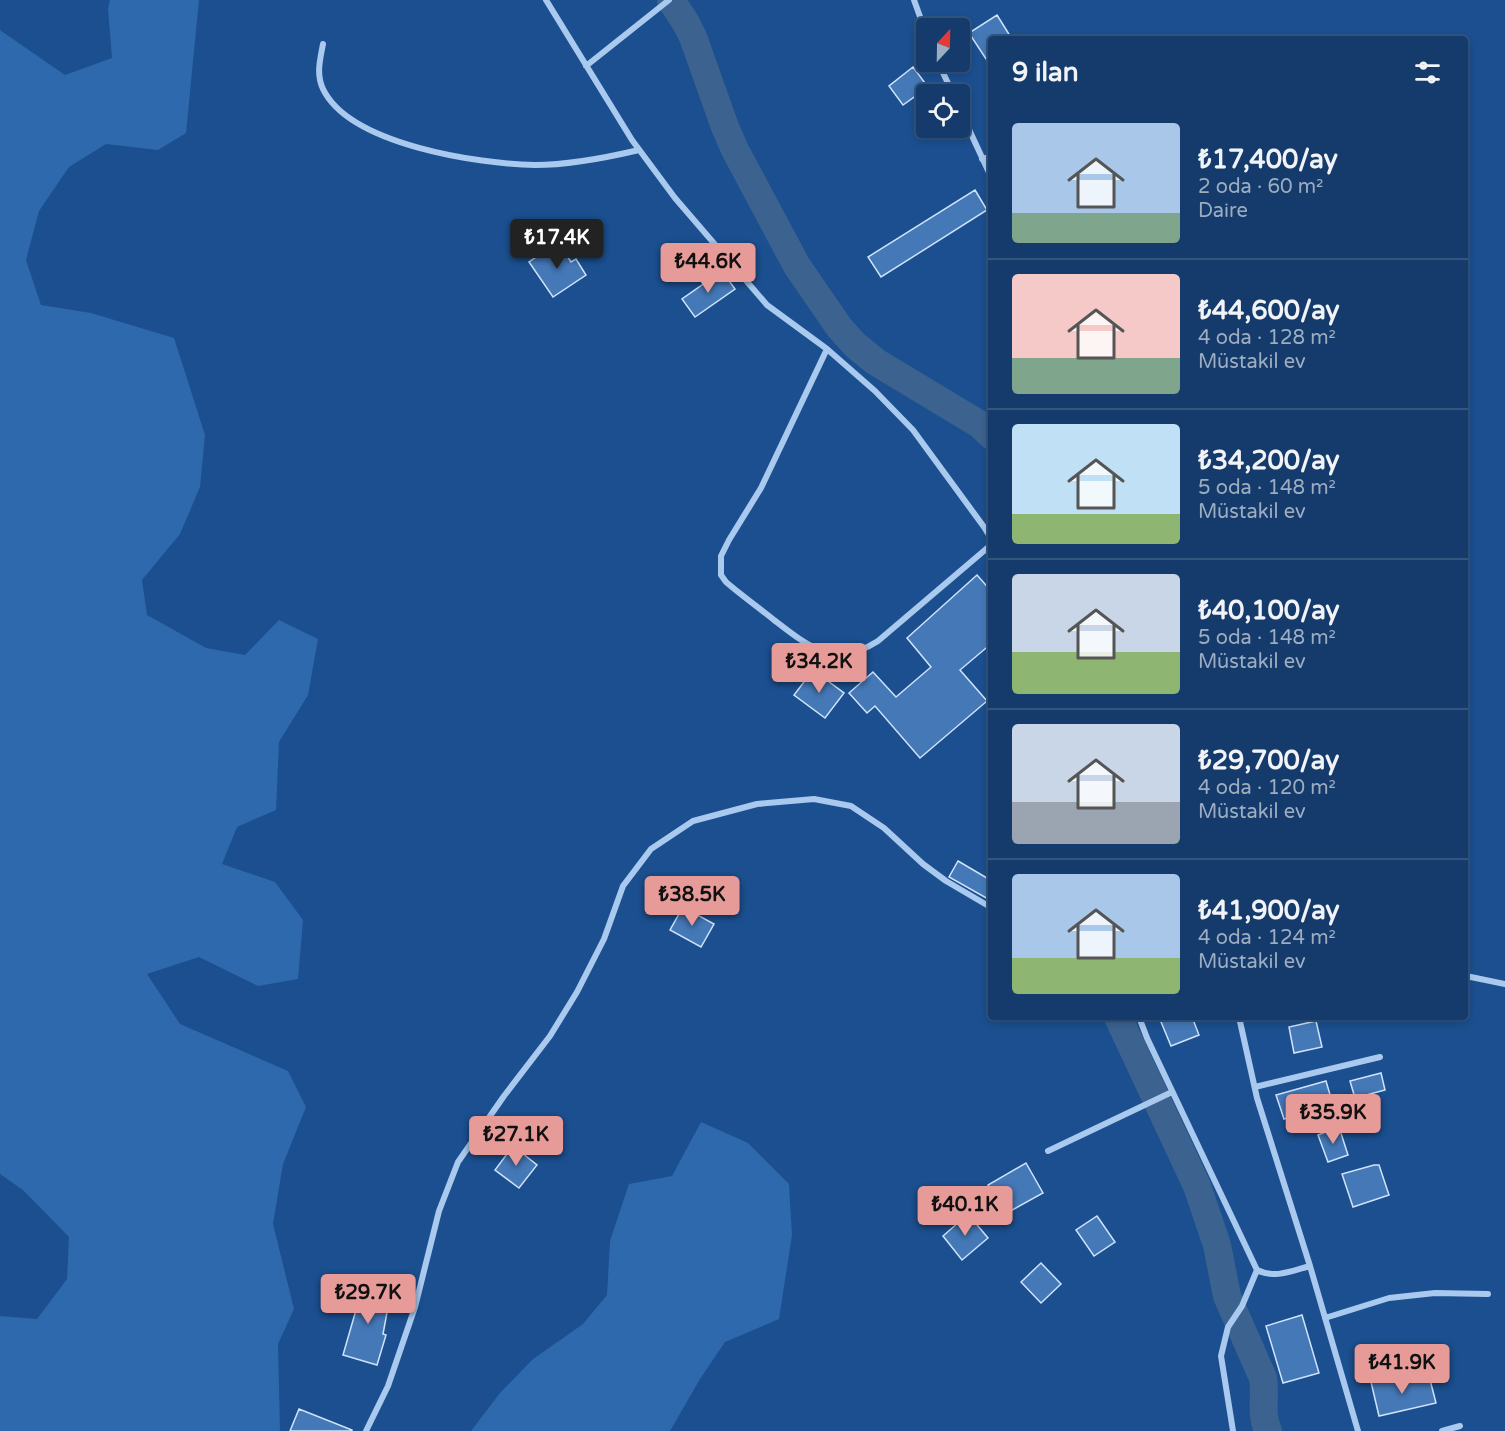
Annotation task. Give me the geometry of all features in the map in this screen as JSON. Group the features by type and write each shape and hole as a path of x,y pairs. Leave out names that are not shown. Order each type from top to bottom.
{"street":[{"path":"546,0 639,150 675,198 767,304 827,349 875,391 913,430 988,534"},
{"path":"586,66 669,0"},
{"path":"914,0 920,18"},
{"path":"323,44 318,68 323,88 337,109 356,124 380,135 419,148 474,159 534,165 597,159 639,150"},
{"path":"970,132 988,171"},
{"path":"982,159 988,157"},
{"path":"827,349 761,488 729,540 722,556 721,575 726,582 806,644 826,652 857,653 878,641 988,545"},
{"path":"366,1431 388,1386 415,1307 439,1211 458,1162 550,1036 604,939 623,886 651,849 693,821 757,804 814,799 851,806 884,828 923,864 946,881 988,906"},
{"path":"1468,976 1505,984"},
{"path":"1140,1020 1257,1270 1276,1276 1310,1266"},
{"path":"1240,1020 1255,1087 1358,1431"},
{"path":"1255,1087 1380,1057"},
{"path":"1048,1151 1172,1092"},
{"path":"1233,1431 1221,1356 1228,1327 1242,1306 1257,1270"},
{"path":"1325,1318 1389,1298 1435,1293 1488,1294"},
{"path":"1442,1431 1460,1426"}],"shaded area":[{"path":"110,0 199,0 186,133 158,150 106,144 69,167 39,211 26,260 41,305 91,313 174,338 205,435 200,487 180,534 142,580 147,615 206,648 245,655 279,620 318,639 308,695 279,742 276,810 237,827 222,864 275,882 303,920 298,979 258,986 199,957 147,974 180,1024 288,1071 306,1107 283,1164 273,1224 294,1309 278,1344 280,1431 0,1431 0,1316 37,1319 67,1279 69,1237 23,1190 0,1174 0,30 65,75 112,58 108,9"},
{"path":"701,1122 748,1143 789,1184 792,1235 779,1319 725,1342 700,1379 670,1431 471,1431 500,1393 533,1359 583,1324 607,1295 610,1241 629,1184 672,1176"}],"building":[{"path":"997,15 1010,36 988,36 988,62 970,32"},
{"path":"913,67 926,84 916,84 916,96 903,105 889,86"},
{"path":"975,190 987,210 881,277 868,257"},
{"path":"558,242 571,262 576,259 586,275 553,297 529,262"},
{"path":"722,271 735,289 695,317 682,299"},
{"path":"977,575 988,587 988,646 960,670 987,701 920,758 875,706 867,713 849,693 873,672 896,697 931,667 907,638"},
{"path":"813,670 844,693 825,718 794,695"},
{"path":"958,861 988,879 988,899 949,877"},
{"path":"683,907 714,924 701,947 670,930"},
{"path":"1160,1020 1193,1020 1199,1035 1171,1046"},
{"path":"1316,1021 1322,1047 1294,1053 1289,1027"},
{"path":"1381,1073 1385,1090 1355,1098 1350,1081"},
{"path":"1326,1081 1333,1105 1284,1119 1276,1095"},
{"path":"1339,1127 1348,1155 1328,1162 1318,1135"},
{"path":"513,1146 537,1165 519,1188 495,1170"},
{"path":"1026,1163 1043,1193 1005,1214 988,1185"},
{"path":"1379,1165 1389,1195 1353,1207 1342,1174"},
{"path":"968,1214 988,1238 962,1260 943,1236"},
{"path":"1097,1216 1115,1242 1094,1256 1076,1230"},
{"path":"1041,1263 1061,1284 1041,1303 1021,1282"},
{"path":"359,1285 391,1291 383,1334 386,1335 377,1365 343,1355 356,1310 354,1310"},
{"path":"1302,1315 1319,1373 1283,1383 1266,1326"},
{"path":"1395,1376 1397,1383 1429,1376 1436,1403 1379,1416 1371,1382"},
{"path":"299,1409 352,1430 352,1431 290,1431"}],"waterway":[{"path":"671,0 693,37 735,150 797,266 839,327 855,345 876,362 979,424 988,432"},
{"path":"1119,1020 1197,1186 1217,1245 1227,1296 1263,1378 1264,1418 1268,1431"}]}
